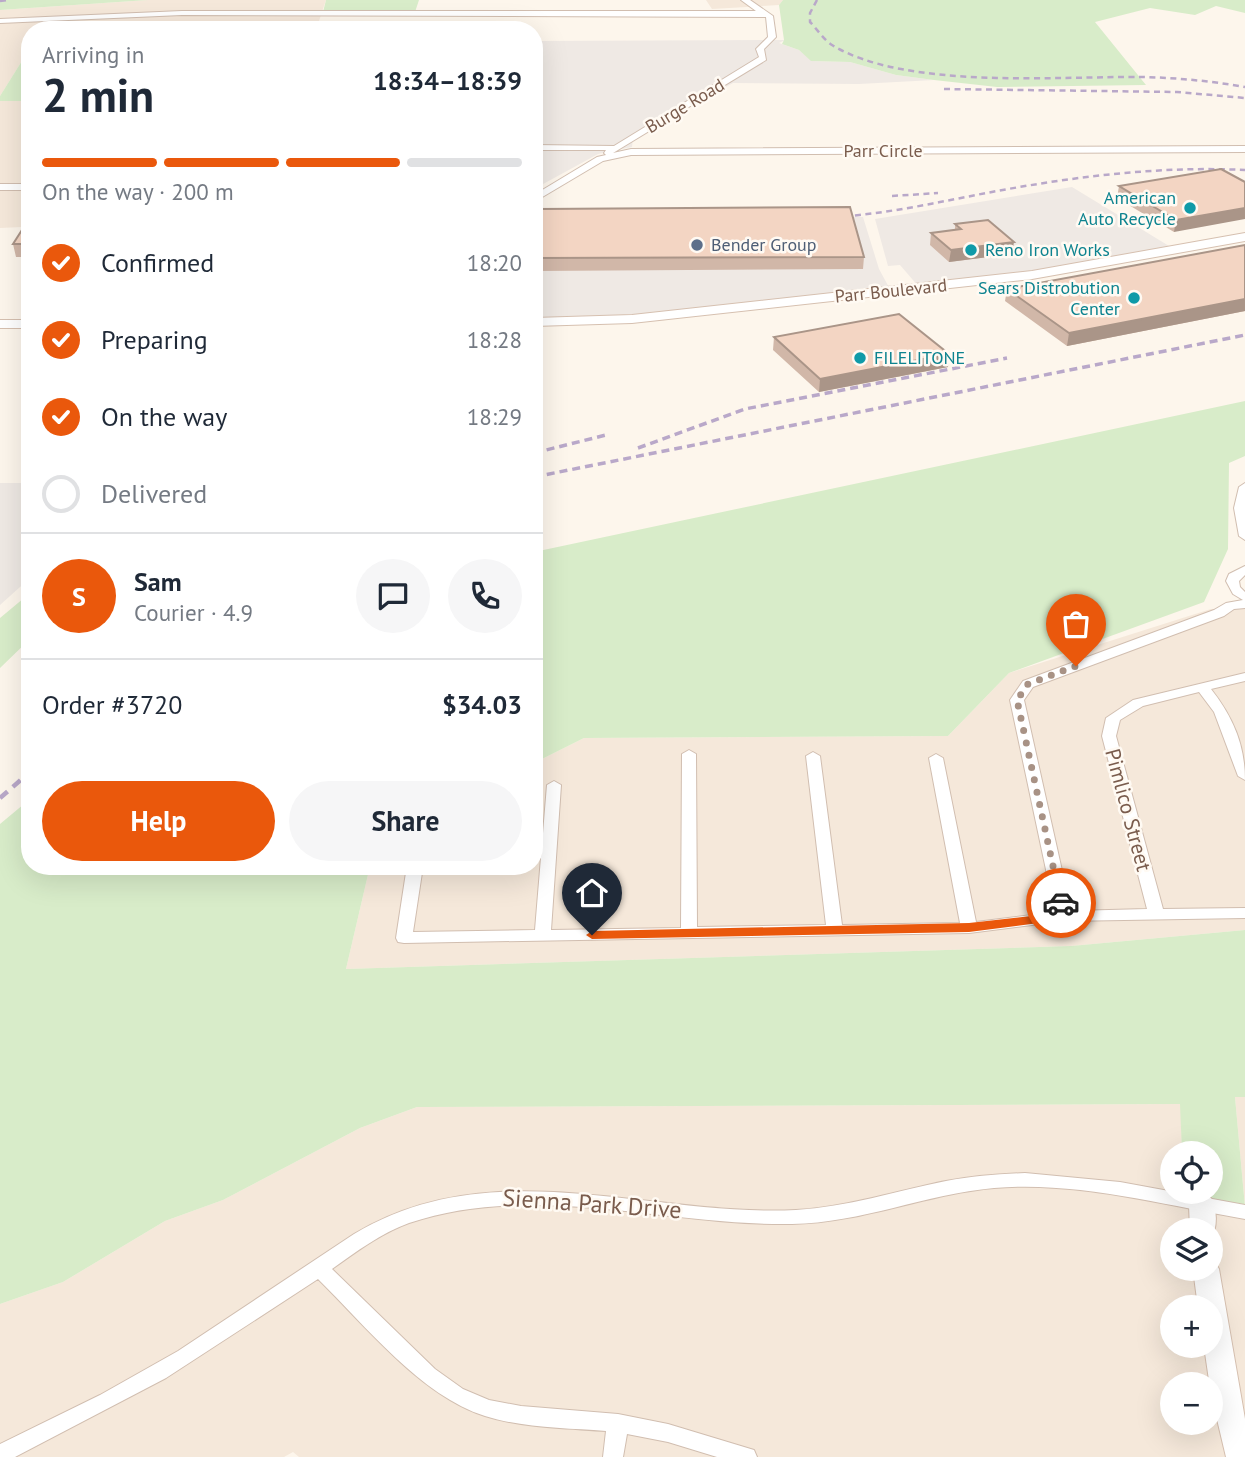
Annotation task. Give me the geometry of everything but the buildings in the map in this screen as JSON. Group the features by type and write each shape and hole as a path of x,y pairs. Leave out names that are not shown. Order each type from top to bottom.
{"main road":[{"name":"Parr Boulevard","path":"543,322 632,319 1022,276 1245,237"},
{"path":"0,324 21,324"},
{"path":"1208,1281 1224,1391 1240,1457"}],"street":[{"path":"745,0 764,13"},
{"path":"1,21 181,13 764,13"},
{"name":"Burge Road","path":"605,156 614,148 760,62 763,56 760,49 772,37 770,21 764,13"},
{"path":"543,147 614,148"},
{"name":"Parr Circle","path":"543,194 605,156 631,152 1245,149"},
{"path":"0,187 21,187"},
{"path":"1245,486 1240,508 1245,536"},
{"path":"1064,916 1017,700 1028,684 1238,605 1240,593 1233,577 1244,569"},
{"name":"Pimlico Street","path":"1156,914 1109,736 1113,718 1138,703 1245,677"},
{"path":"1203,689 1221,711 1245,776"},
{"path":"689,754 690,933"},
{"path":"813,756 835,930"},
{"path":"936,758 969,928"},
{"path":"543,936 554,785"},
{"path":"414,875 404,939 969,928 1064,916 1245,913"},
{"name":"Sienna Park Drive","path":"0,1454 114,1399 177,1363 363,1237 402,1218 437,1206 484,1198 536,1197 792,1217 835,1214 959,1186 996,1181 1045,1181 1202,1218 1245,1212"},
{"path":"319,1268 428,1375 456,1395 487,1408 522,1415 618,1423 668,1433 747,1457"},
{"path":"613,1457 618,1423"}],"shaded area":[{"path":"148,0 326,0 319,21 21,21 21,62 0,96 0,10"},
{"path":"706,0 783,0 779,5 712,9"},
{"path":"785,40 779,43 799,50 812,61 850,62 896,75 934,80 859,84 733,83 633,138 632,147 598,154 543,184 543,41"},
{"path":"0,101 21,101 21,227 0,228"},
{"name":"Reno Iron Works","path":"1072,187 1174,249 1058,271 919,287 900,265 888,266 875,219"},
{"name":"Bender Group","path":"863,217 879,269 891,291 591,322 543,322 543,218"},
{"path":"0,483 21,483 21,586 0,605"},
{"path":"1245,608 1245,930 1071,946 346,969 368,875 543,875 543,758 584,738 948,736 1009,673 1211,609"},
{"path":"1235,1097 1245,1097 1245,1207"},
{"path":"1181,1104 1182,1141 1160,1141 1160,1204 1195,1204 1245,1212 1245,1457 299,1457 293,1452 284,1457 0,1457 0,1304 63,1282 165,1221 223,1200 360,1128 417,1107"}],"green space":[{"path":"0,0 148,0 0,10"},
{"path":"326,0 419,0 415,12 323,12"},
{"path":"783,0 1245,0 1245,13 1216,6 1195,15 1150,8 1095,22 1146,85 997,87 896,75 850,62 811,61 799,50 782,44 784,40 779,5"},
{"path":"21,62 21,101 0,101 0,96"},
{"path":"1245,401 1245,456 1229,463 1228,549 1204,602 1009,673 948,736 584,738 543,758 543,550"},
{"path":"21,600 21,648 0,668 0,618"},
{"path":"21,806 21,875 368,875 346,969 1071,946 1245,930 1245,1097 1235,1097 1245,1207 1208,1204 1223,1204 1223,1141 1182,1141 1180,1104 417,1107 360,1128 223,1200 165,1221 63,1282 0,1304 0,824"}],"railway":[{"path":"0,1 9,0"},
{"path":"817,0 810,13 810,22 829,43 863,59 900,69 984,78 1157,77 1245,87"},
{"path":"944,89 1177,92 1245,98"},
{"path":"834,217 896,210 1089,177 1182,169 1245,170"},
{"path":"892,196 938,193"},
{"path":"543,475 1245,335"},
{"path":"638,448 745,409 1007,358"},
{"path":"543,451 606,435"},
{"path":"0,798 21,780"}],"way so far":[{"path":"1061,903 1017,700 1028,684 1076,666"}],"place":[{"name":"American Auto Recycle","path":"1190,208"},
{"name":"Bender Group","path":"697,245"},
{"name":"Reno Iron Works","path":"971,250"},
{"name":"Sears Distrobution Center","path":"1134,298"},
{"name":"FILELITONE","path":"860,358"}],"route":[{"path":"592,935 969,928 1064,916 1061,903"}]}
